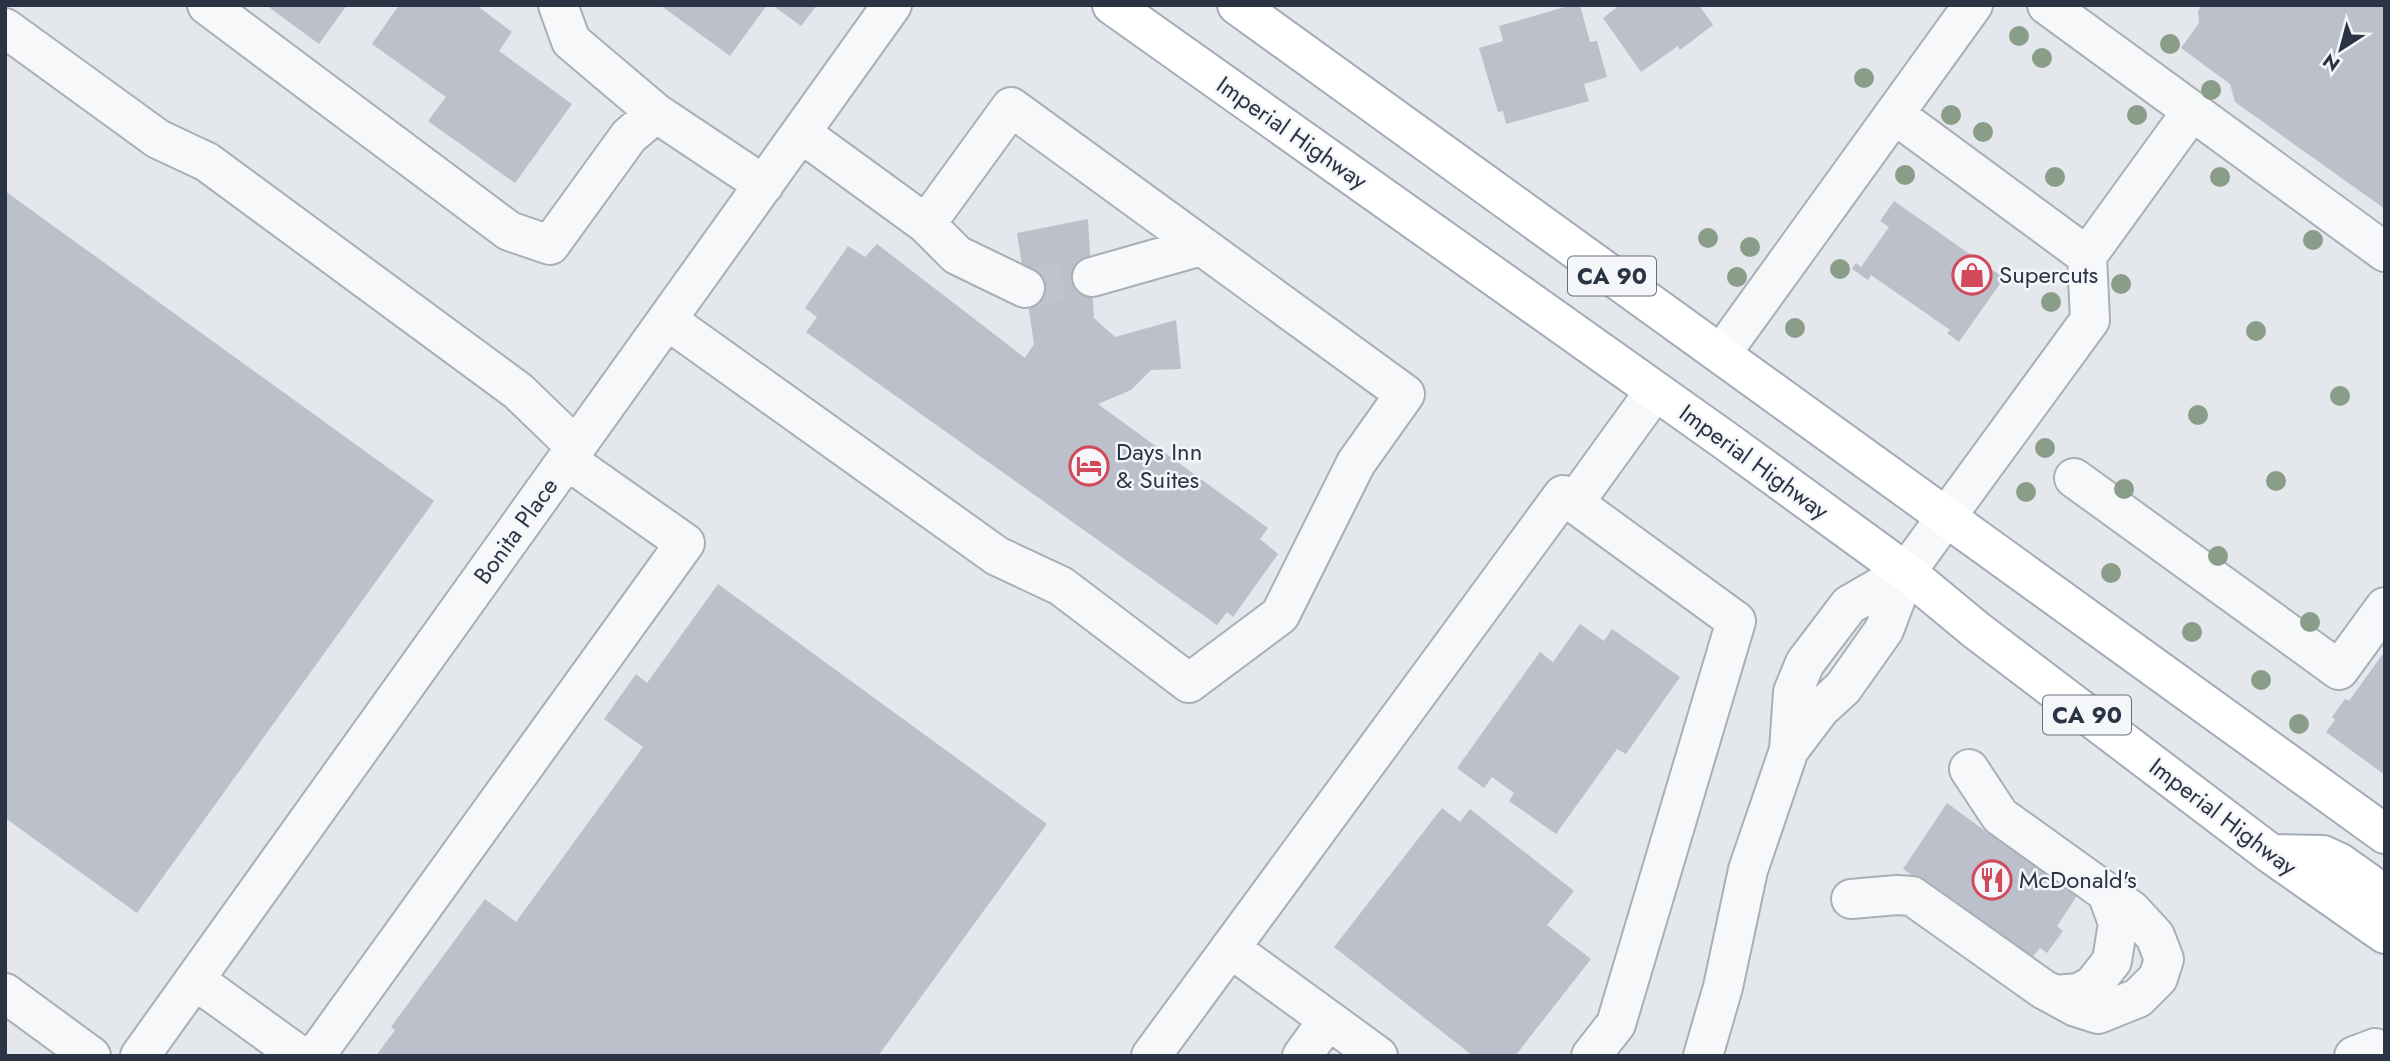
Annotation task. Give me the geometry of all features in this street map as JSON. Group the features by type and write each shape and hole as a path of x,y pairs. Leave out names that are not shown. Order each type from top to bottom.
{"main road":[{"name":"Imperial Highway","path":"1112,5 1906,572 1976,631 2271,854 2385,934"},
{"name":"CA 90","path":"1237,5 2385,834"},
{"path":"2271,854 2323,855 2340,863 2385,895"}],"street":[{"path":"207,5 509,230 550,245 629,136 656,113"},
{"path":"558,5 571,41 656,113 764,185"},
{"name":"Bonita Place","path":"140,1056 892,5"},
{"path":"1721,354 1973,5"},
{"path":"2047,5 2385,252"},
{"path":"5,28 158,139 207,162 507,382 571,454 685,543 315,1056"},
{"path":"667,320 997,556 1061,586 1189,682 1280,615 1356,463 1405,394 1011,107 926,224"},
{"path":"1703,1056 1724,987 1748,870 1789,750 1819,709 1843,688 1884,630 1906,572 2090,320 2087,256 2192,111"},
{"path":"1894,114 2087,256"},
{"path":"801,132 926,224 957,256 1025,288"},
{"path":"1092,277 1201,246"},
{"path":"1574,503 1655,391"},
{"path":"2074,478 2339,670 2385,607"},
{"path":"1151,1056 1563,495 1736,621 1616,1024 1591,1056"},
{"path":"1851,900 1912,896 2055,995 2076,1007 2098,1014 2138,998 2158,978 2164,959 2155,936 2131,910 2000,816 1969,769"},
{"path":"2055,995 2079,993 2094,985 2112,961 2118,923 2107,893"},
{"path":"1230,948 1378,1056"},
{"path":"195,980 300,1056"},
{"path":"8,1000 91,1056"},
{"path":"1303,1056 1328,1020"},
{"path":"2354,1056 2375,1048 2385,1051"}],"building":[{"path":"266,5 347,5 319,44"},
{"path":"399,5 476,5 512,32 499,51 572,104 515,183 428,121 446,97 372,44"},
{"path":"660,5 767,5 730,56"},
{"path":"772,5 817,5 801,26"},
{"path":"1580,5 1590,42 1597,41 1607,77 1584,84 1589,101 1506,124 1503,111 1498,112 1479,48 1503,41 1499,26"},
{"path":"1620,5 1699,5 1713,25 1680,50 1678,46 1641,72 1603,18"},
{"path":"2202,5 2385,5 2385,209 2235,102 2230,84 2181,48 2199,23 2198,11"},
{"path":"5,191 434,501 137,913 5,818"},
{"path":"1894,201 2004,278 1959,342 1947,333 1950,330 1871,275 1868,280 1852,269 1856,263 1861,267 1889,227 1880,221"},
{"name":"Days Inn & Suites","path":"1088,219 1094,318 1115,337 1176,320 1181,369 1151,370 1131,390 1098,404 1268,528 1260,539 1278,554 1233,617 1227,612 1217,625 806,332 817,317 805,308 848,246 865,257 877,244 1025,358 1034,344 1017,233"},
{"path":"718,584 1047,824 878,1056 376,1056 395,1030 391,1027 485,899 516,922 643,747 604,719 636,674 647,683"},
{"path":"1580,624 1604,641 1612,629 1680,677 1626,754 1617,749 1556,834 1509,801 1514,793 1492,777 1484,788 1457,768 1540,652 1553,662"},
{"path":"2385,651 2385,775 2326,732 2335,720 2332,717 2345,699 2349,701"},
{"name":"McDonald's","path":"1947,803 1988,833 1993,827 2080,891 2057,926 2063,931 2047,953 2040,948 2031,959 1903,869"},
{"path":"1442,808 1460,822 1470,809 1574,891 1547,925 1591,959 1515,1056 1473,1056 1334,947"}],"tunnel":[{"path":"1025,288 1092,277"}],"place":[{"name":"Supercuts","path":"1972,275"},
{"name":"Days Inn & Suites","path":"1089,466"},
{"name":"McDonald's","path":"1992,880"}]}
